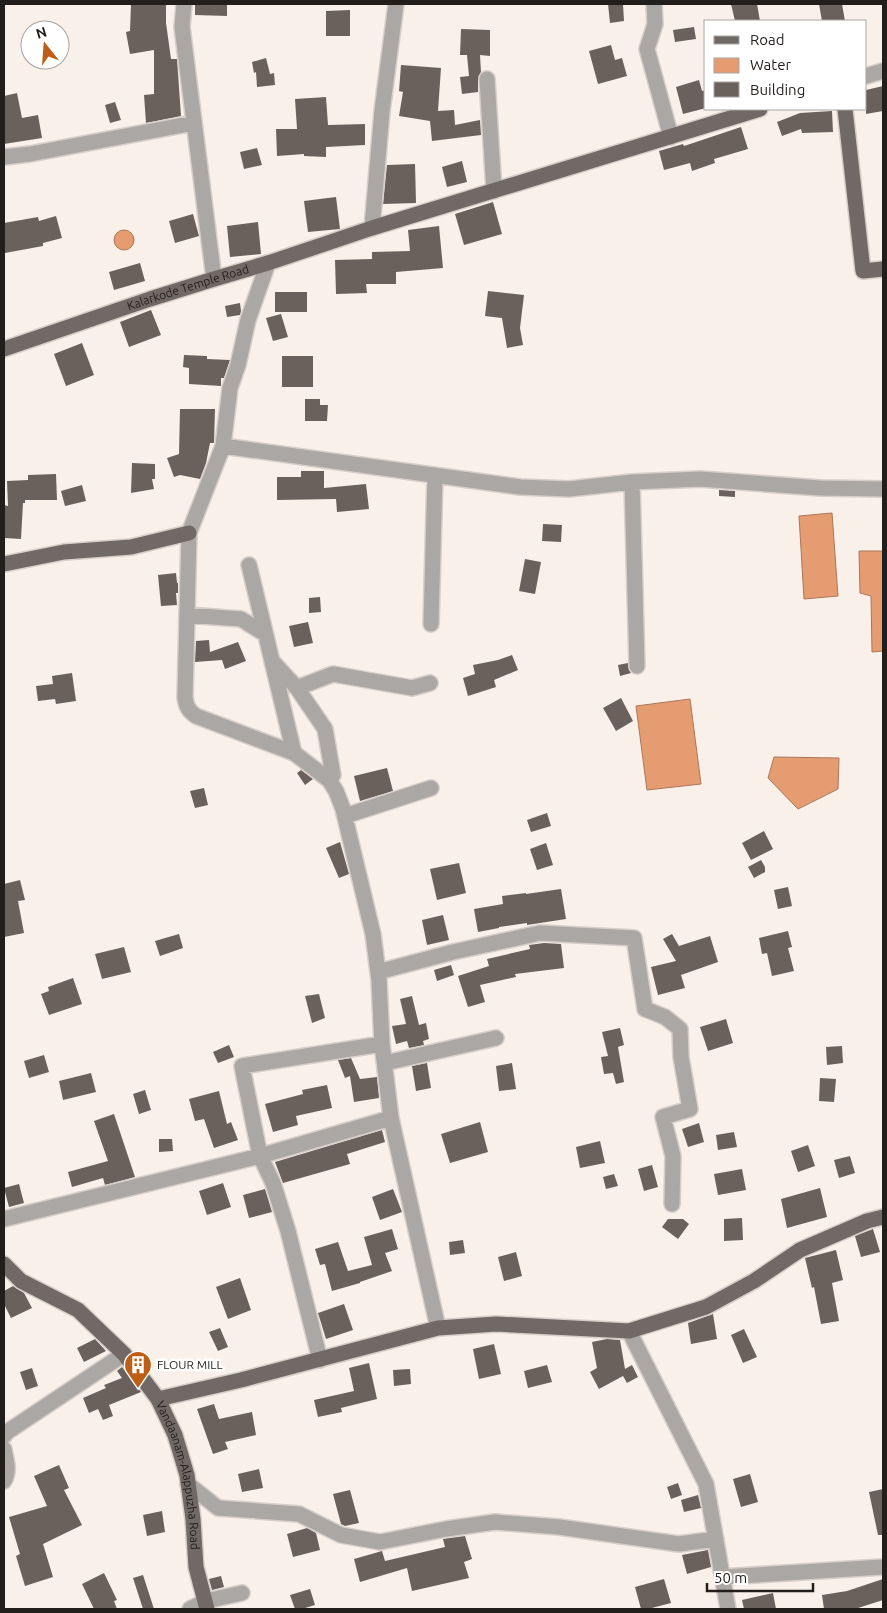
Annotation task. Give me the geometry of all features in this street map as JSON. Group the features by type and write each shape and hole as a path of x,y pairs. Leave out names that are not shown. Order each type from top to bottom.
{"main road":[{"name":"Kalarkode Temple Road","path":"4,349 214,278 268,264 372,228 757,110"},
{"path":"845,110 863,271 883,269"},
{"path":"4,564 64,552 131,547 189,533"},
{"path":"158,1399 320,1360 438,1328 496,1324 628,1331 706,1307 754,1281 800,1250 849,1228 883,1217"},
{"name":"Vandaanam-Alappuzha Road","path":"4,1264 21,1281 78,1310 124,1354 158,1399 175,1435 187,1475 193,1519 196,1567 206,1605"}],"street":[{"path":"184,4 182,27 214,278"},
{"path":"372,228 382,111 396,4"},
{"path":"654,4 655,24 647,49 671,137"},
{"path":"867,76 883,71"},
{"path":"487,79 494,191"},
{"path":"4,157 30,154 194,123"},
{"path":"268,264 248,320 238,364 230,388 223,446 189,533 186,705 190,712 196,716 294,753 329,780 336,791 345,816 373,934 378,972 382,1044 391,1118 438,1328"},
{"path":"223,446 520,487 569,489 632,482 700,479 820,488 883,489"},
{"path":"431,624 435,475"},
{"path":"632,482 636,666"},
{"path":"249,565 294,753"},
{"path":"187,615 240,619 265,634"},
{"path":"272,660 297,688 325,729 333,775 329,780"},
{"path":"297,688 333,674 412,688 430,683"},
{"path":"345,816 431,788"},
{"path":"378,972 453,952 540,933 634,938 645,1009 666,1018 680,1029 681,1057 690,1109 663,1118 673,1156 672,1204"},
{"path":"385,1063 496,1038"},
{"path":"320,1360 274,1182 260,1156 242,1066 382,1044"},
{"path":"4,1218 260,1156 391,1118"},
{"path":"628,1331 706,1484 728,1609"},
{"path":"4,1436 124,1354"},
{"path":"4,1449 8,1467 8,1473 4,1481"},
{"path":"188,1484 218,1508 299,1514 341,1535 380,1542 495,1522 559,1527 679,1544 716,1539"},
{"path":"722,1577 883,1567"},
{"path":"190,1609 242,1593"}],"water":[{"path":"124,230 131,233 134,240 131,247 124,250 117,247 114,240 117,233"},
{"path":"832,513 838,596 804,599 799,516"},
{"path":"859,551 883,551 883,651 872,652 871,596 860,593"},
{"path":"690,699 701,784 647,790 636,706"},
{"path":"774,757 839,758 838,789 798,809 768,778"}],"building":[{"path":"131,4 166,4 166,23 171,59 177,59 181,116 146,123 144,95 154,94 154,50 130,54 126,32 130,31"},
{"path":"195,4 227,4 227,16 195,15"},
{"path":"608,4 623,4 624,21 610,23"},
{"path":"731,4 757,4 760,20 735,20"},
{"path":"819,4 842,4 845,20 822,20"},
{"path":"350,10 350,36 326,36 326,11"},
{"path":"694,27 696,39 675,42 673,30"},
{"path":"461,29 490,30 490,56 480,55 481,72 478,79 478,92 462,94 460,77 469,76 467,55 460,55"},
{"path":"611,45 615,60 622,58 627,76 598,84 589,51"},
{"path":"266,58 270,74 274,73 275,85 257,87 256,72 254,73 252,62"},
{"path":"401,65 441,68 438,111 454,110 455,125 480,120 481,135 432,141 430,121 399,116 403,92 399,91"},
{"path":"699,80 702,91 704,90 704,109 683,114 676,87"},
{"path":"883,86 883,111 866,114 867,90"},
{"path":"17,93 22,118 38,115 42,138 4,144 4,96"},
{"path":"326,97 328,125 365,124 365,145 326,147 326,157 304,156 304,154 277,156 276,129 297,129 295,99"},
{"path":"115,102 121,120 110,123 105,105"},
{"path":"832,111 833,132 802,133 801,129 782,136 777,122 800,113"},
{"path":"741,127 748,149 714,159 715,163 692,171 690,163 664,170 659,151 683,144 684,146"},
{"path":"257,148 262,165 244,169 240,152"},
{"path":"462,161 467,182 447,187 442,167"},
{"path":"415,164 416,203 383,204 387,165"},
{"path":"336,197 340,229 308,232 304,201"},
{"path":"493,202 502,234 464,245 455,214"},
{"path":"193,214 199,236 175,243 169,221"},
{"path":"56,216 62,238 43,243 43,246 5,253 4,223 38,217 39,221"},
{"path":"258,222 261,254 230,257 227,226"},
{"path":"439,226 443,268 396,272 396,284 366,284 367,293 336,294 335,260 372,259 372,252 410,251 408,230"},
{"path":"140,263 145,281 114,290 109,272"},
{"path":"488,291 524,295 520,328 523,345 507,348 502,318 485,316"},
{"path":"275,292 307,292 307,312 275,312"},
{"path":"240,303 240,315 227,317 225,306"},
{"path":"151,310 161,335 129,347 120,322"},
{"path":"281,314 288,337 273,341 266,318"},
{"path":"82,343 94,375 66,386 54,354"},
{"path":"184,355 230,360 224,378 221,378 221,386 189,384 189,368 183,367"},
{"path":"282,356 313,356 313,387 282,387"},
{"path":"305,399 320,399 320,405 328,405 327,421 305,421"},
{"path":"180,409 215,409 214,443 210,443 200,479 180,475 174,477 167,458 179,454"},
{"path":"132,463 155,464 155,479 152,479 154,489 131,493"},
{"path":"301,471 324,471 324,488 366,484 369,509 337,512 336,499 277,500 277,477 301,477"},
{"path":"56,474 57,500 25,500 25,503 23,503 21,539 4,538 4,505 8,506 7,481 28,480 28,475"},
{"path":"82,485 86,501 65,506 61,491"},
{"path":"719,490 735,491 735,497 719,496"},
{"path":"543,524 562,525 561,542 542,541"},
{"path":"525,559 541,562 535,594 519,591"},
{"path":"176,573 178,583 178,593 176,593 177,605 161,606 158,575"},
{"path":"320,597 321,612 309,613 309,598"},
{"path":"308,622 313,643 294,647 289,626"},
{"path":"209,640 210,652 238,642 246,661 225,669 222,660 195,662 196,641"},
{"path":"512,655 518,670 494,680 496,687 468,696 463,678 475,674 473,665"},
{"path":"628,663 631,673 620,676 618,665"},
{"path":"72,673 76,701 56,704 55,699 38,701 36,686 53,684 52,676"},
{"path":"621,698 633,721 616,731 603,708"},
{"path":"387,768 393,791 360,801 354,776"},
{"path":"301,770 313,779 305,785 297,773"},
{"path":"204,788 208,805 195,808 190,791"},
{"path":"547,813 551,826 531,832 527,820"},
{"path":"764,831 773,849 751,860 742,843"},
{"path":"340,842 349,874 339,878 326,848"},
{"path":"546,843 553,865 537,870 530,849"},
{"path":"761,860 765,867 765,872 754,878 748,867"},
{"path":"459,863 466,893 437,900 430,869"},
{"path":"20,880 25,900 18,901 24,933 4,937 4,884"},
{"path":"788,887 792,906 778,909 774,890"},
{"path":"561,889 566,919 499,927 478,932 474,909 503,904 502,896"},
{"path":"443,915 449,940 427,945 422,920"},
{"path":"788,931 792,947 788,948 794,971 772,976 767,953 762,954 759,938"},
{"path":"179,934 183,948 160,956 155,941"},
{"path":"672,934 679,946 710,936 718,962 681,975 685,988 658,995 651,967 676,961 663,939"},
{"path":"544,943 561,944 564,968 515,974 516,977 480,985 485,1002 468,1007 458,976 489,966 487,959 530,949 529,945"},
{"path":"124,947 131,972 102,979 95,954"},
{"path":"451,965 454,975 437,981 434,970"},
{"path":"73,978 82,1004 49,1015 41,994 49,991 48,987"},
{"path":"319,994 325,1018 312,1023 305,996"},
{"path":"412,996 419,1025 426,1023 429,1039 423,1041 424,1045 409,1048 407,1041 396,1044 392,1026 406,1024 400,999"},
{"path":"726,1019 733,1043 708,1051 700,1027"},
{"path":"620,1028 624,1045 618,1047 624,1082 616,1084 613,1073 604,1074 601,1057 608,1056 602,1032"},
{"path":"229,1045 234,1057 218,1063 213,1052"},
{"path":"842,1046 843,1063 827,1065 826,1047"},
{"path":"44,1055 49,1072 29,1078 24,1061"},
{"path":"351,1058 360,1079 377,1077 379,1098 354,1102 350,1076 345,1078 338,1060"},
{"path":"427,1063 431,1088 416,1091 412,1066"},
{"path":"512,1063 516,1089 499,1091 496,1066"},
{"path":"91,1073 96,1092 63,1100 59,1081"},
{"path":"820,1078 836,1079 834,1102 819,1101"},
{"path":"327,1085 332,1108 296,1116 298,1125 273,1132 265,1104 303,1094 302,1090"},
{"path":"145,1090 151,1110 139,1114 133,1094"},
{"path":"219,1091 227,1124 231,1122 238,1140 214,1148 204,1119 195,1121 189,1099"},
{"path":"114,1114 135,1177 105,1185 103,1178 72,1187 68,1172 108,1161 94,1121"},
{"path":"480,1122 488,1152 450,1163 441,1134"},
{"path":"699,1123 704,1142 688,1147 682,1129"},
{"path":"382,1130 385,1142 347,1154 350,1164 283,1183 275,1162"},
{"path":"734,1132 737,1147 718,1150 716,1135"},
{"path":"159,1139 172,1139 173,1151 159,1152"},
{"path":"600,1141 605,1163 580,1168 576,1147"},
{"path":"808,1145 815,1166 798,1172 791,1151"},
{"path":"850,1156 855,1173 839,1178 834,1160"},
{"path":"652,1165 658,1187 644,1191 638,1169"},
{"path":"742,1169 746,1190 718,1195 714,1174"},
{"path":"614,1174 618,1186 606,1189 603,1177"},
{"path":"223,1183 231,1207 207,1215 199,1191"},
{"path":"19,1184 24,1203 9,1207 4,1188"},
{"path":"820,1188 827,1217 787,1228 781,1199"},
{"path":"265,1189 272,1212 249,1218 243,1195"},
{"path":"393,1189 402,1212 380,1220 372,1197"},
{"path":"742,1218 743,1240 724,1241 724,1219"},
{"path":"668,1219 683,1219 689,1224 678,1239 662,1227"},
{"path":"392,1229 398,1249 385,1253 392,1271 332,1291 325,1264 320,1265 315,1249 338,1242 348,1271 372,1265 364,1237"},
{"path":"873,1229 880,1252 861,1257 855,1236"},
{"path":"463,1240 465,1253 450,1255 449,1242"},
{"path":"836,1250 843,1280 832,1283 839,1321 821,1324 814,1287 812,1288 805,1258"},
{"path":"516,1252 522,1276 504,1281 498,1257"},
{"path":"240,1278 251,1310 228,1319 216,1287"},
{"path":"13,1286 24,1293 32,1308 11,1318 4,1304 4,1291"},
{"path":"344,1304 353,1330 326,1339 318,1313"},
{"path":"713,1314 717,1339 691,1344 688,1323"},
{"path":"220,1328 228,1347 218,1351 209,1332"},
{"path":"744,1329 757,1357 743,1363 731,1335"},
{"path":"95,1339 106,1351 84,1362 77,1348"},
{"path":"607,1339 620,1340 625,1369 632,1365 638,1377 627,1383 623,1376 599,1389 590,1372 597,1368 592,1342"},
{"path":"494,1344 501,1374 479,1379 473,1349"},
{"path":"369,1363 377,1399 341,1408 342,1412 318,1417 314,1400 354,1391 349,1368"},
{"path":"547,1365 552,1382 528,1388 524,1371"},
{"path":"122,1367 141,1392 109,1405 113,1416 103,1420 98,1409 89,1413 83,1398 106,1388 104,1385 122,1378 117,1371"},
{"path":"32,1368 38,1386 26,1390 20,1372"},
{"path":"410,1369 411,1384 394,1386 393,1370"},
{"path":"214,1404 219,1419 252,1412 256,1435 225,1442 228,1449 213,1454 197,1409"},
{"path":"59,1465 69,1488 64,1490 82,1525 43,1544 53,1577 25,1586 16,1556 20,1554 9,1517 47,1506 34,1476"},
{"path":"259,1469 263,1488 242,1492 238,1474"},
{"path":"750,1474 758,1502 741,1507 733,1479"},
{"path":"678,1483 682,1495 671,1499 667,1487"},
{"path":"883,1489 883,1535 878,1535 869,1492"},
{"path":"350,1490 359,1523 345,1526 341,1524 333,1494"},
{"path":"698,1495 701,1508 684,1512 681,1500"},
{"path":"162,1511 165,1532 147,1536 143,1515"},
{"path":"307,1528 316,1533 320,1550 293,1557 287,1534"},
{"path":"465,1536 472,1559 464,1562 469,1578 412,1591 407,1568 360,1582 354,1559 382,1551 385,1561 445,1547 443,1539"},
{"path":"708,1550 711,1567 687,1574 682,1555"},
{"path":"104,1573 117,1600 114,1601 117,1609 94,1609 82,1584"},
{"path":"143,1575 154,1609 143,1609 133,1578"},
{"path":"221,1576 224,1587 212,1590 209,1579"},
{"path":"664,1579 671,1603 641,1609 635,1587"},
{"path":"883,1579 883,1600 855,1609 824,1609 822,1595 847,1591"},
{"path":"310,1589 315,1605 295,1609 290,1595"},
{"path":"773,1593 776,1609 744,1609 742,1600"}],"place":[{"name":"FLOUR MILL","path":"138,1389"}]}
